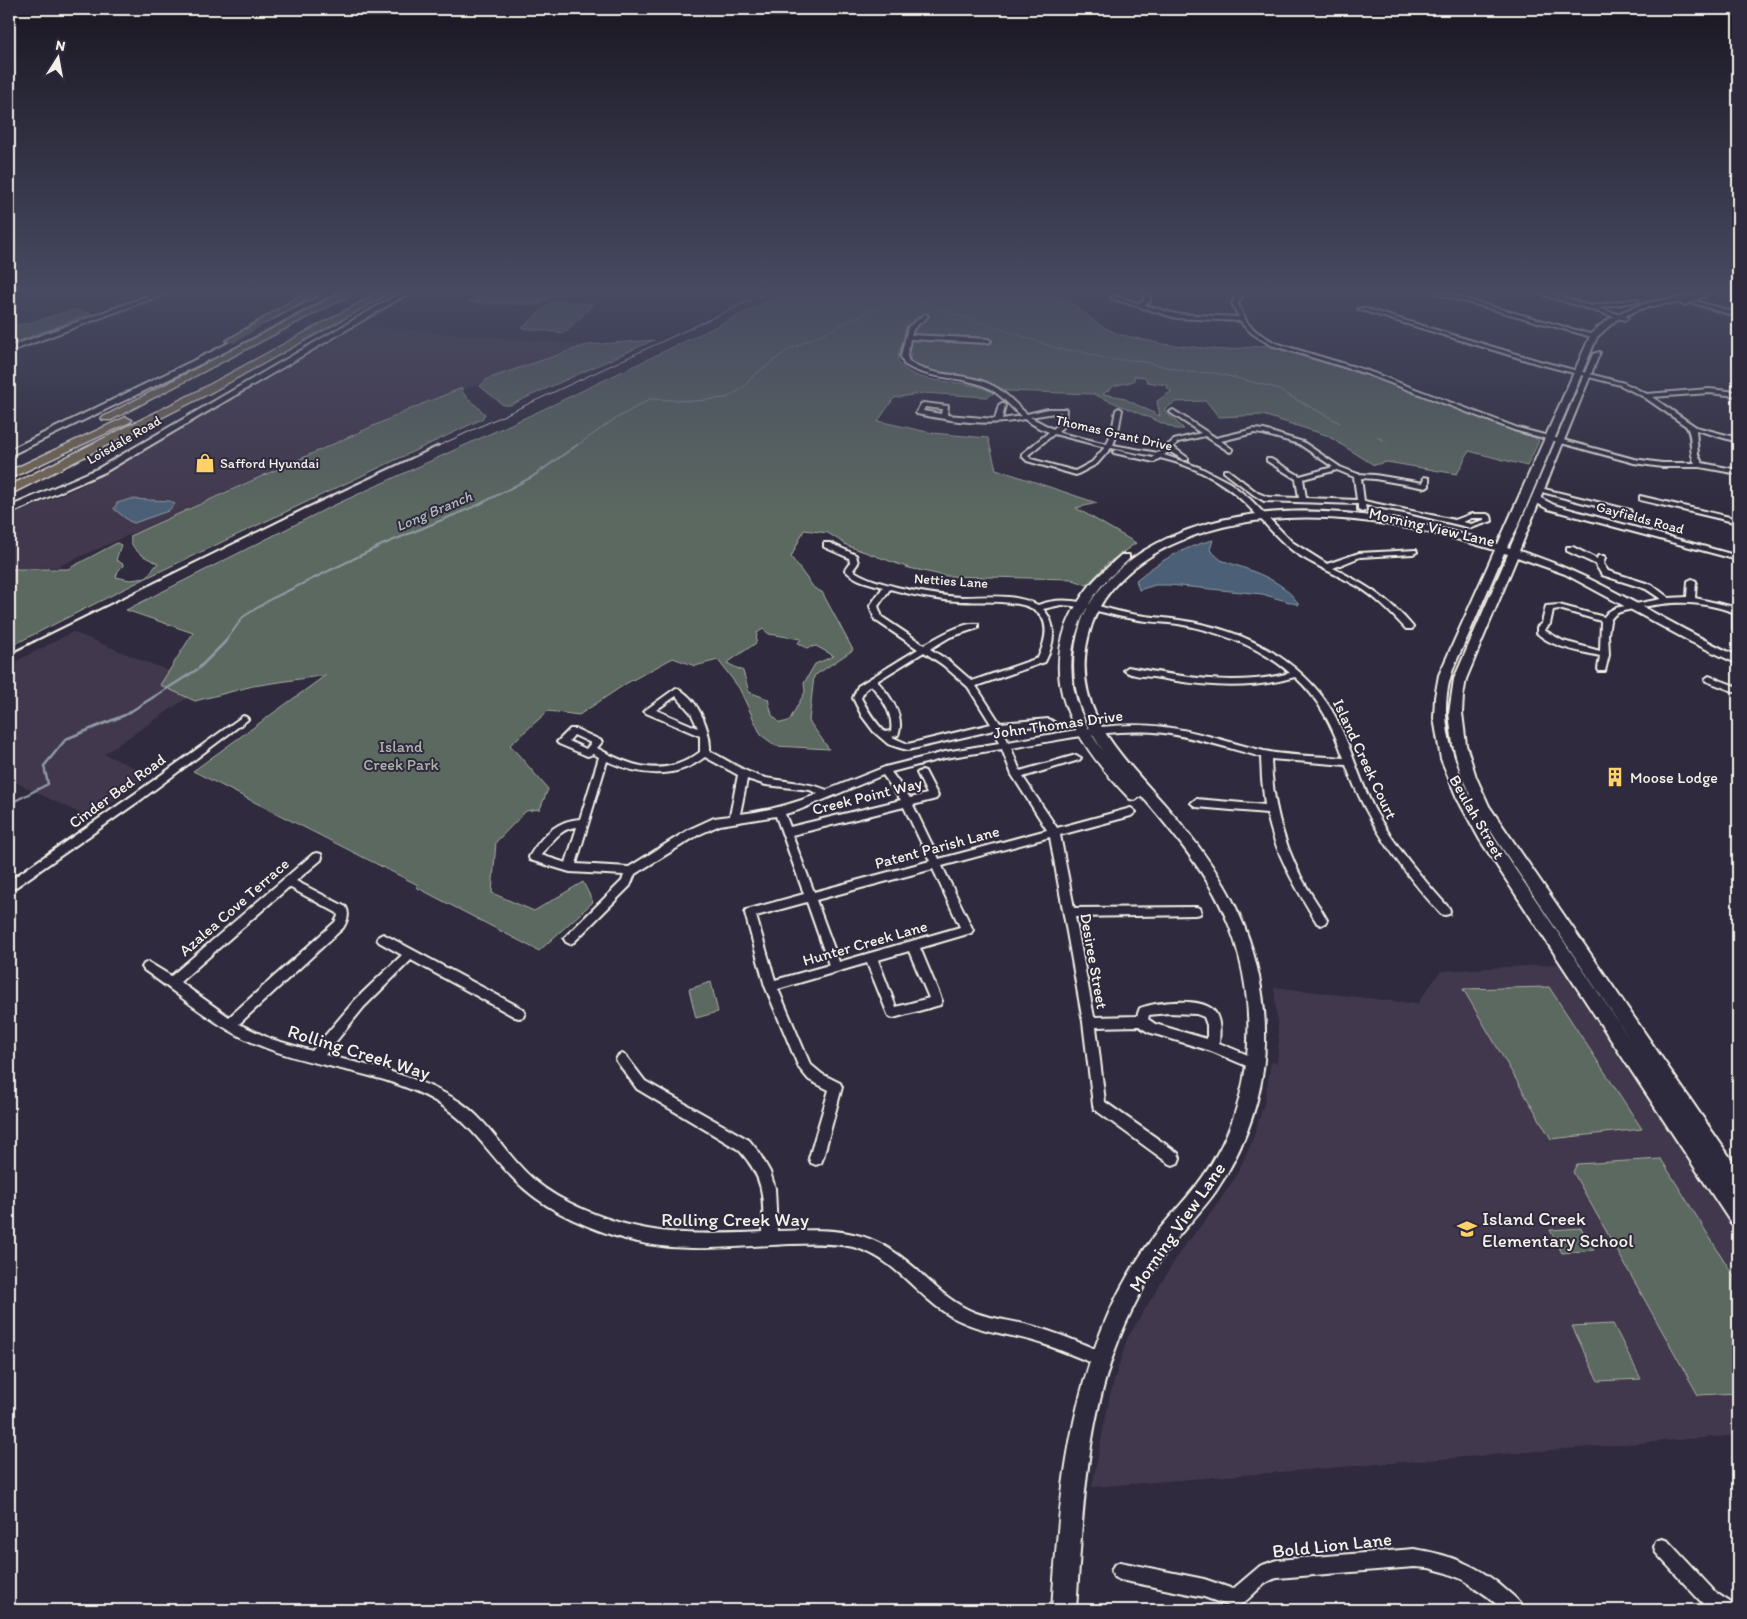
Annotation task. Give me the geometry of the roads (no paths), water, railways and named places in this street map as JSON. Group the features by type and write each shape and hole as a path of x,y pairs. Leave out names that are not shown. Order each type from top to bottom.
{"highway":[{"path":"9,466 205,369"},
{"path":"9,475 226,369"},
{"path":"9,491 248,369"},
{"path":"9,498 68,476 144,433 242,372"}],"main road":[{"path":"9,448 174,369"},
{"path":"9,453 184,369"},
{"name":"Loisdale Road","path":"9,511 102,470 275,369"},
{"name":"Beulah Street","path":"1581,369 1550,438 1463,670 1456,693 1455,726 1464,766 1483,808 1738,1185"},
{"name":"Beulah Street","path":"1592,369 1538,494 1454,654 1441,690 1439,723 1448,764 1455,783 1485,836 1738,1216"},
{"name":"Morning View Lane","path":"1178,831 1122,782 1099,758 1082,733 1069,700 1064,667 1068,634 1087,607 1100,596 1116,577 1157,548 1207,528 1259,513 1290,508 1361,506 1422,521 1509,548"},
{"name":"Morning View Lane","path":"1259,513 1311,513 1370,517 1509,548"},
{"path":"1509,548 1572,574 1622,601 1637,606 1685,636 1738,660"},
{"name":"Morning View Lane","path":"1064,1610 1081,1442 1101,1359 1115,1323 1138,1278 1160,1244 1210,1183 1225,1158 1249,1097 1256,1064 1256,997 1250,965 1241,933 1220,888 1195,851 1163,811 1111,754 1096,731 1084,703 1078,670 1087,607"},
{"path":"1696,1154 1716,1152"}],"street":[{"name":"Thomas Grant Drive","path":"912,369 927,375 984,383 1009,398 1024,416 1053,432 1160,455 1186,464 1223,482 1239,493 1293,547 1372,593 1409,627"},
{"path":"1354,369 1508,426 1634,461 1700,465 1738,472"},
{"path":"1564,369 1622,384 1646,396 1688,424 1705,432 1738,440"},
{"path":"1646,396 1708,392 1738,394"},
{"path":"998,421 1002,405"},
{"path":"944,415 998,421 1054,409 1064,410 1064,423 1025,453 1025,458 1069,473 1076,473 1106,453 1118,426 1119,410"},
{"path":"1174,412 1230,450"},
{"path":"1688,424 1694,432 1693,453 1700,465"},
{"path":"1216,440 1254,431 1264,432 1300,444 1338,468 1358,476 1426,486 1426,478"},
{"path":"1116,452 1154,460 1176,441 1206,434"},
{"path":"1168,447 1186,459"},
{"path":"1269,460 1299,478 1338,468"},
{"path":"1226,471 1256,494 1267,498 1361,506 1457,522"},
{"path":"1358,476 1361,506"},
{"path":"1223,482 1235,478"},
{"path":"1299,478 1303,500"},
{"path":"1538,494 1627,512"},
{"name":"Gayfields Road","path":"1538,494 1551,507 1738,558"},
{"path":"1643,498 1738,521"},
{"name":"Netties Lane","path":"827,545 853,557 854,563 849,570 853,575 888,586 932,596 1009,598 1039,608"},
{"path":"1570,549 1600,561 1605,573 1649,587 1666,599"},
{"path":"1327,567 1359,556 1413,552"},
{"path":"1691,599 1692,581"},
{"name":"Desiree Street","path":"888,586 874,606 878,618 946,662 971,685 997,726 1017,775 1054,832 1089,1022 1099,1105 1173,1158"},
{"path":"1737,630 1738,593"},
{"path":"1602,669 1605,655 1606,620 1609,615 1620,609 1666,599 1691,599 1738,611"},
{"path":"971,685 1042,660 1049,639 1049,622 1039,608 1057,602 1087,607"},
{"name":"Island Creek Court","path":"1087,607 1135,617 1180,622 1224,633 1269,654 1297,674 1324,705 1348,762 1383,834 1445,912"},
{"path":"1605,655 1543,636 1540,631 1547,621 1549,608 1560,607 1606,620"},
{"path":"974,626 947,635 923,648 861,688 857,698 863,712 884,735 898,746 908,747 997,726 1049,722"},
{"path":"1128,670 1198,682 1232,685 1266,683 1297,674"},
{"path":"1709,679 1738,690"},
{"path":"872,680 893,714 897,727 895,734 884,735"},
{"path":"704,734 649,711 676,690 694,707 699,716 704,734 705,754"},
{"name":"Cinder Bed Road","path":"9,886 139,796 243,719"},
{"name":"John Thomas Drive","path":"631,871 703,826 718,820 779,812 885,770 945,755 1082,733 1124,728 1162,730 1191,735 1266,755 1348,762"},
{"path":"592,749 639,770 655,772 691,764 705,754"},
{"path":"705,754 743,774 766,781 802,785 828,794"},
{"path":"1266,755 1269,809 1287,860 1321,920"},
{"path":"570,868 604,756"},
{"path":"1017,775 1076,758"},
{"path":"885,770 906,802 936,864"},
{"name":"Creek Point Way","path":"786,832 933,796 922,773"},
{"path":"734,819 743,774"},
{"path":"1196,803 1269,809"},
{"path":"779,812 836,968"},
{"name":"Patent Parish Lane","path":"772,986 750,913 1131,812"},
{"path":"570,939 626,883 631,871 570,868 534,857 561,826 569,822 583,823"},
{"name":"Azalea Cove Terrace","path":"172,982 317,857"},
{"name":"Hunter Creek Lane","path":"772,986 967,930 936,864"},
{"path":"229,1025 339,924 344,916 342,910 288,882"},
{"path":"1070,913 1196,911"},
{"path":"383,939 519,1013"},
{"path":"871,958 893,1014 936,1000 913,946"},
{"path":"314,1058 360,1003 410,954"},
{"name":"Rolling Creek Way","path":"148,967 172,982 229,1025 268,1044 386,1076 430,1093 456,1107 530,1185 556,1203 587,1219 619,1231 665,1240 770,1237 821,1237 855,1240 879,1249 946,1306 965,1316 1042,1336 1101,1359"},
{"path":"772,986 807,1072 819,1080 836,1086 816,1158"},
{"path":"1140,1021 1144,1012 1152,1008 1200,1008 1209,1012 1213,1021 1213,1046"},
{"path":"1089,1022 1140,1021 1152,1028 1213,1046 1256,1064"},
{"path":"622,1060 641,1085 744,1145 756,1157 766,1175 771,1194 770,1237"},
{"path":"1662,1547 1710,1599 1727,1610"},
{"name":"Bold Lion Lane","path":"1120,1571 1204,1588 1236,1599 1266,1572 1277,1569 1414,1558 1436,1560 1466,1571 1488,1585 1515,1610"}],"water":[{"path":"131,499 170,501 175,504 168,511 134,523 114,509 117,503"},
{"path":"1213,540 1210,550 1221,560 1265,576 1284,588 1299,605 1262,594 1169,585 1155,585 1139,590 1136,580 1154,567 1182,551"}],"waterway":[{"name":"Long Branch","path":"575,447 612,421 650,399 695,401 726,398 742,389 753,376 763,369"},
{"path":"1173,369 1189,372 1215,373 1273,387 1340,423"},
{"path":"1378,438 1386,441"},
{"name":"Long Branch","path":"225,642 243,617 271,599 382,545 478,505 532,477 577,445"},
{"name":"Long Branch","path":"9,804 48,784 44,766 66,739 125,715 198,669 225,642"}],"railway":[{"path":"436,447 604,369"},
{"path":"33,642 305,508 439,445"},
{"path":"9,654 33,642"}],"place":[{"name":"Safford Hyundai","path":"205,463"},
{"name":"Moose Lodge","path":"1615,777"},
{"name":"Island Creek Elementary School","path":"1467,1229"}],"park label":[{"name":"Island Creek Park","path":"401,755"}]}
